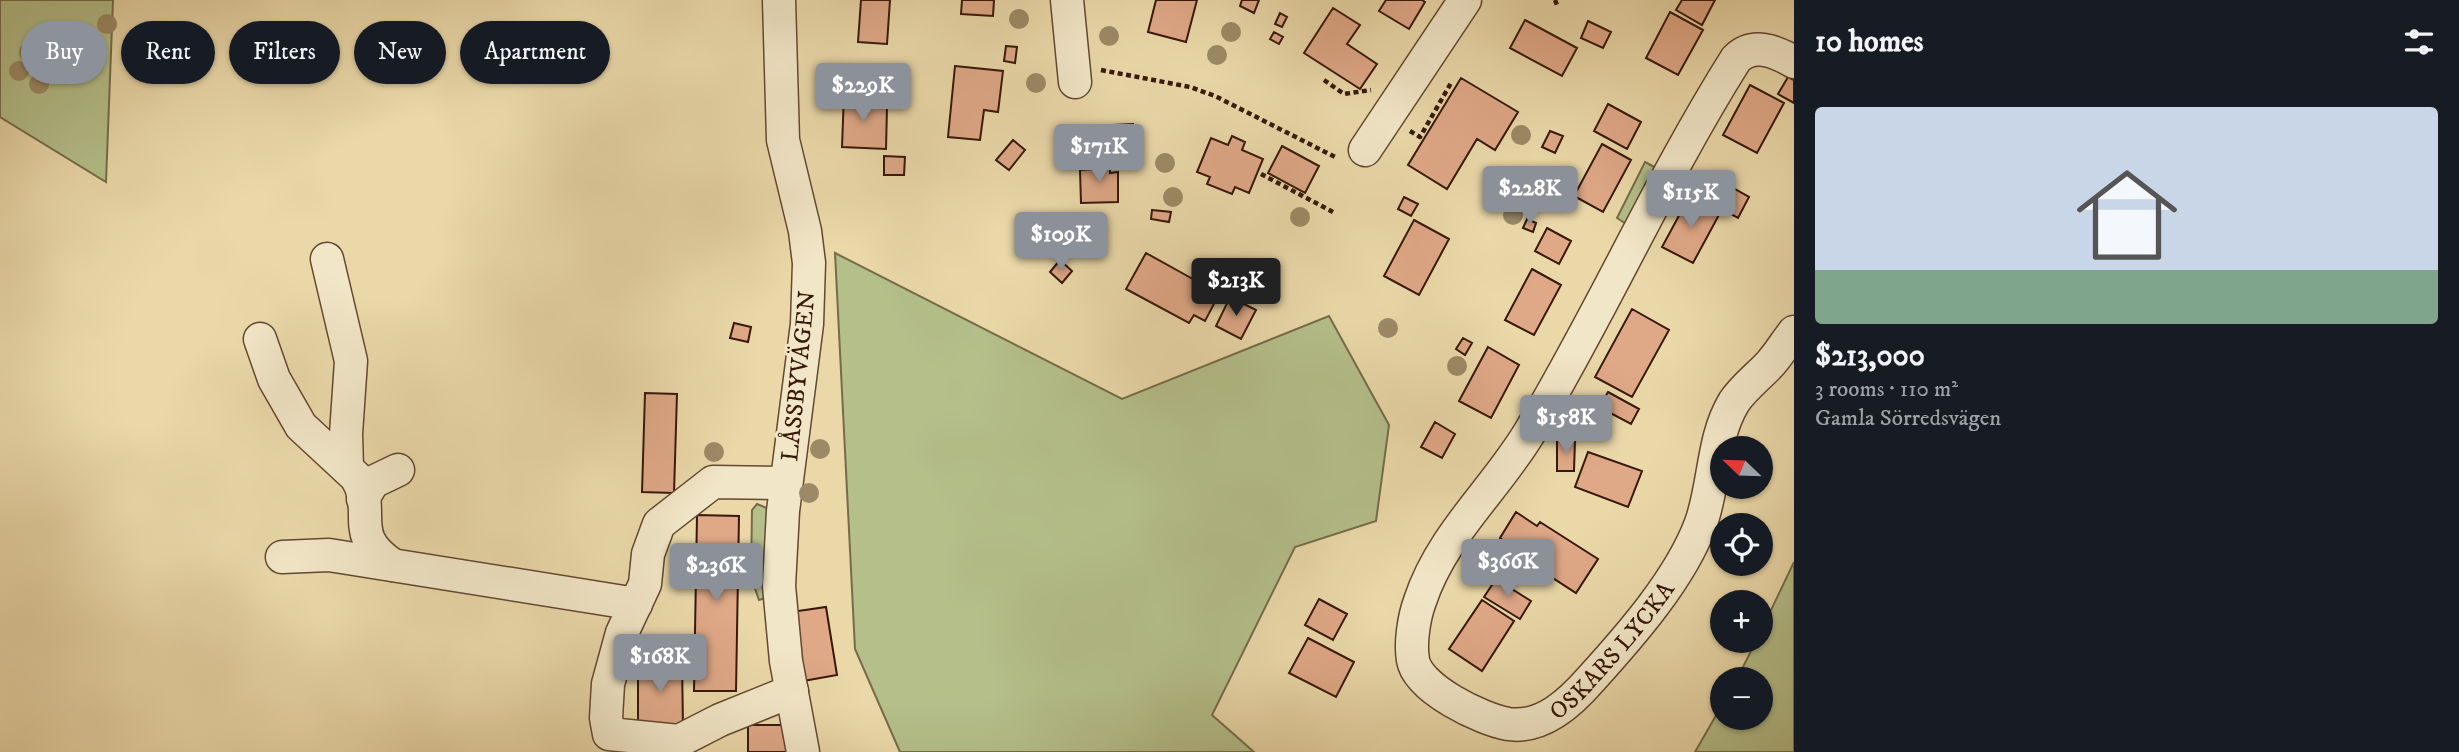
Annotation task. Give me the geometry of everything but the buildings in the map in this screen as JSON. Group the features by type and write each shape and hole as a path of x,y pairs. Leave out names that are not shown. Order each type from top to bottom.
{"street":[{"name":"LÅSSBYVÄGEN","path":"779,0 783,140 805,231 809,263 807,324 786,483 779,586 786,661 803,752"},
{"path":"1067,0 1074,73"},
{"path":"1354,156 1403,92 1465,0"},
{"name":"OSKARS LYCKA","path":"1794,62 1759,49 1749,49 1736,59 1713,96 1530,433 1453,534 1420,601 1414,632 1413,659 1416,670 1429,685 1475,714 1521,726 1539,721 1565,705 1581,690 1628,637 1681,564 1701,524 1713,480 1722,428 1735,401 1774,359 1794,331"},
{"path":"327,259 351,360 346,434 347,468"},
{"path":"260,338 275,379 301,426 347,468 362,486 367,540 373,550 393,565"},
{"path":"363,499 373,482 398,470"},
{"path":"786,483 713,482 691,496 659,524 648,554 645,584 622,633 608,684 606,718 609,734 679,741 720,720 792,691"},
{"path":"282,557 329,555 636,604"}],"path":[{"path":"1074,73 1190,87 1354,156"},
{"path":"1324,80 1344,94 1392,86 1403,92"},
{"path":"1261,174 1333,212"}],"green space":[{"path":"0,0 113,0 106,182 0,117"},
{"path":"1645,162 1660,170 1631,227 1617,218"},
{"path":"835,253 1122,399 1329,316 1389,425 1376,521 1295,547 1212,715 1254,752 900,752 855,649"},
{"path":"757,504 769,509 768,597 759,600 751,577 752,510"},
{"path":"1794,562 1794,752 1695,752 1710,726 1710,730 1773,730 1773,667 1743,667 1750,653 1773,653 1773,606"}]}
